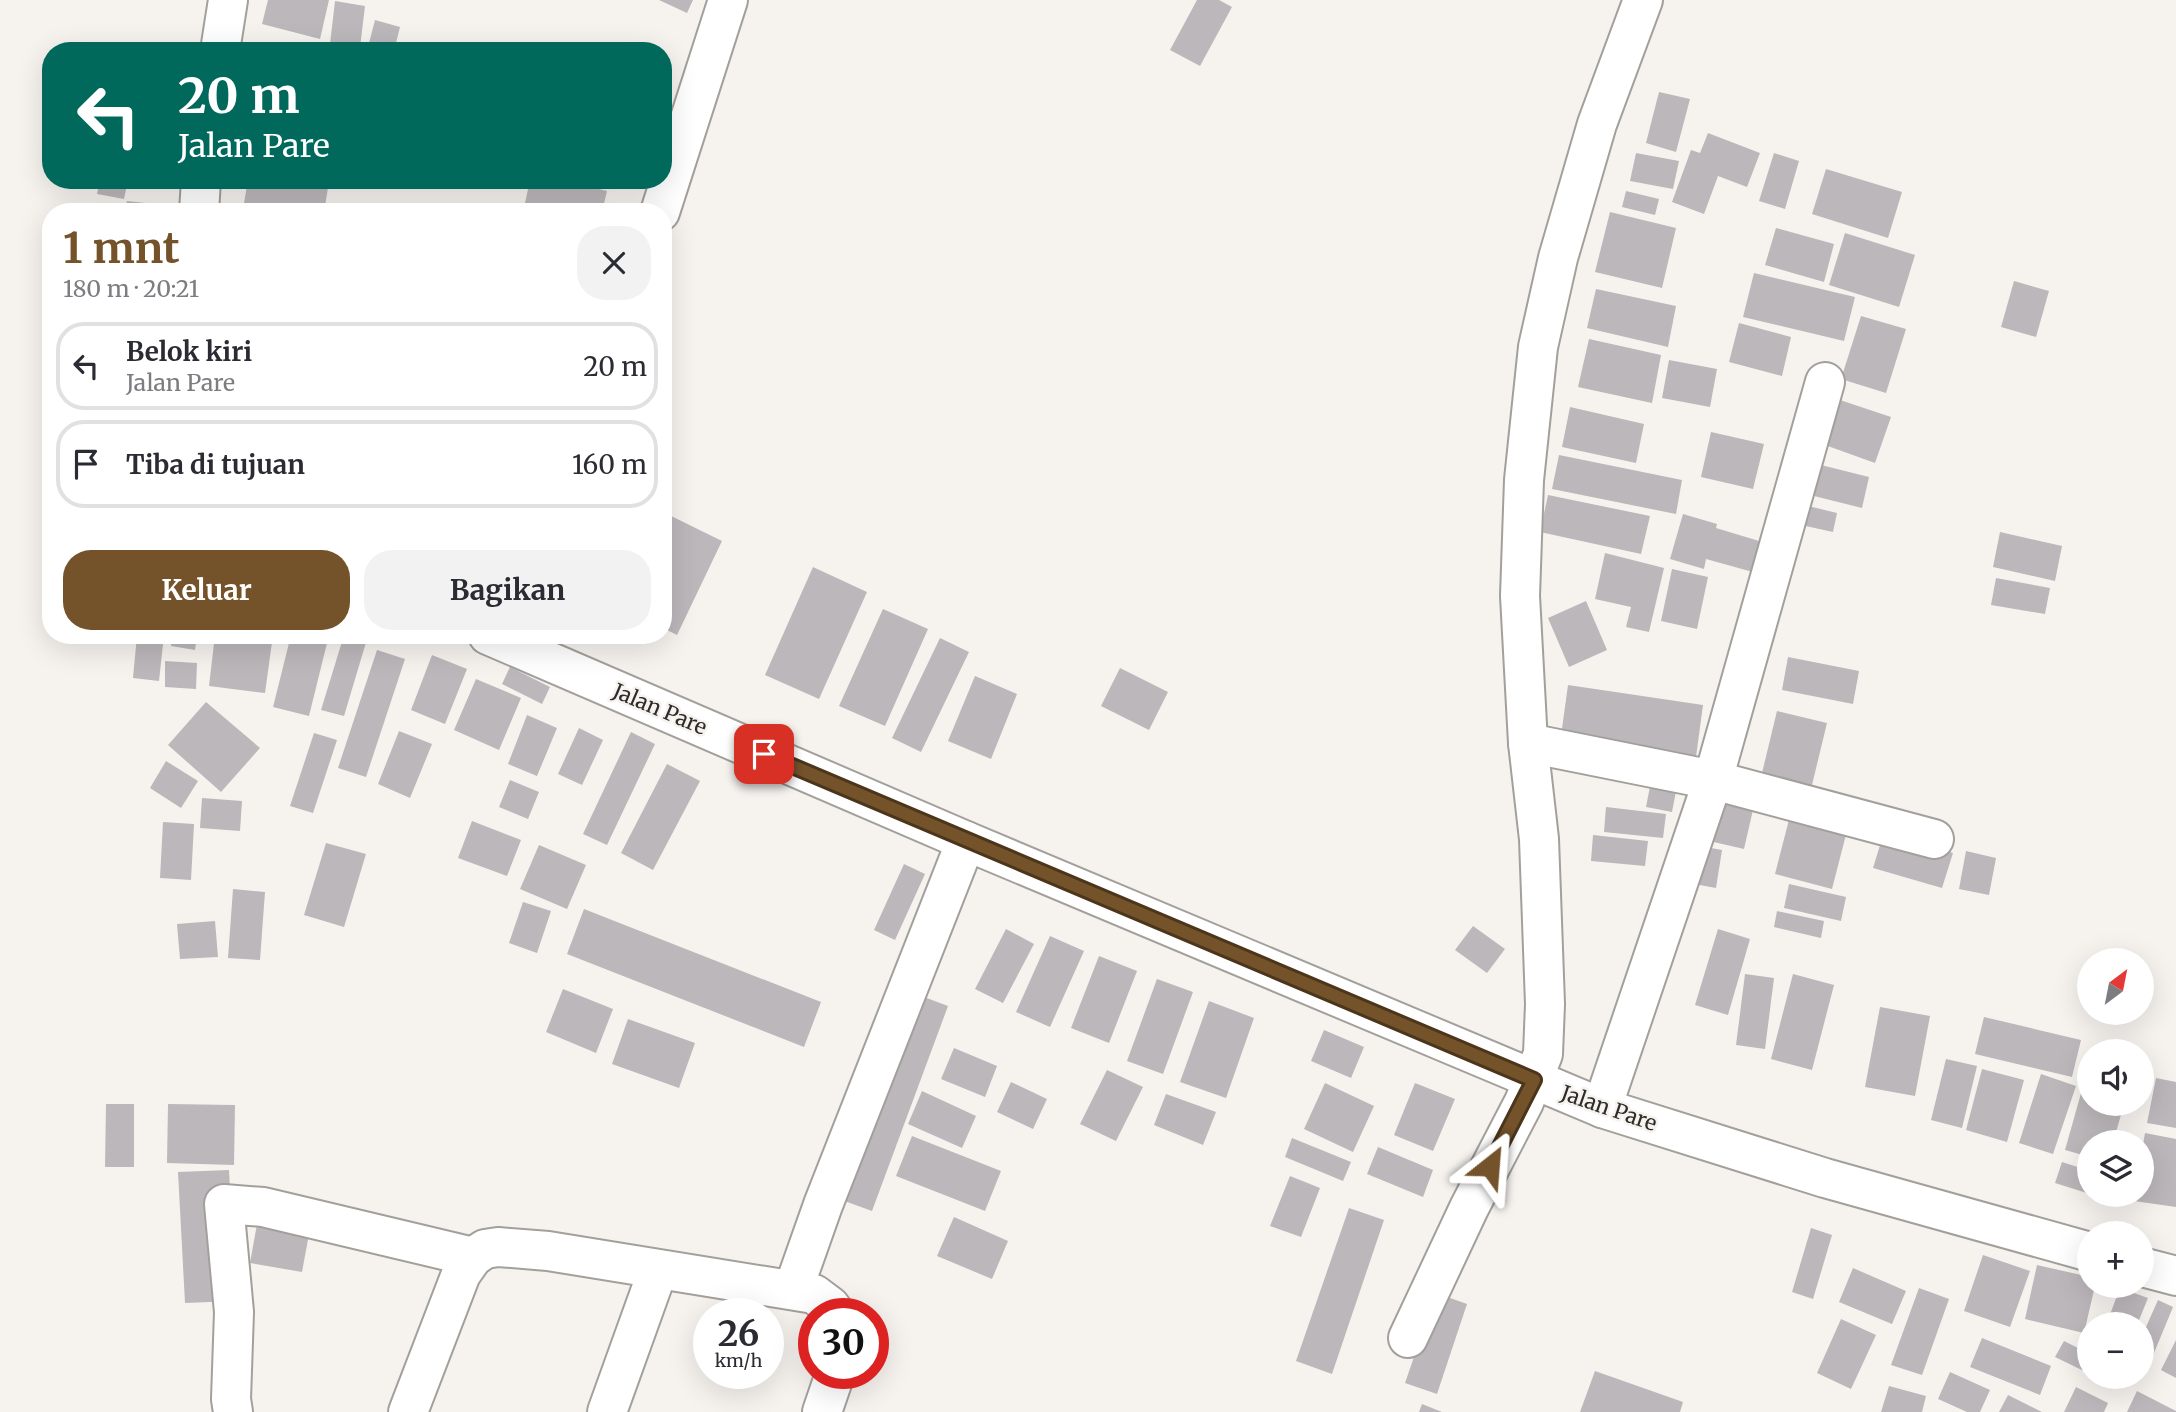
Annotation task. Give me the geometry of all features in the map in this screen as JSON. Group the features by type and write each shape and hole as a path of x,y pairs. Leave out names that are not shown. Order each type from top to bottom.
{"street":[{"path":"221,42 228,0"},
{"path":"672,175 728,0"},
{"path":"1408,1338 1469,1208 1534,1080 1543,1054 1545,1004 1539,839 1528,743 1520,596 1524,480 1538,347 1558,258 1597,124 1643,0"},
{"path":"1602,1108 1713,779 1825,382"},
{"name":"Jalan Pare","path":"516,644 966,841 1602,1108 1825,1178 2077,1248"},
{"path":"1528,743 1713,779 1934,839"},
{"path":"793,1290 823,1205 966,841"},
{"path":"233,1412 231,1399 234,1312 224,1204 263,1207 473,1257"},
{"path":"408,1412 461,1274 473,1257 485,1249 498,1247 548,1251 793,1290 814,1294 819,1298"},
{"path":"607,1412 658,1269"},
{"path":"2154,1270 2176,1276"},
{"path":"822,1412 830,1389"}],"building":[{"path":"268,0 329,0 320,39 262,24"},
{"path":"659,0 693,0 687,13"},
{"path":"1197,0 1219,0 1232,7 1200,66 1170,50"},
{"path":"335,1 365,6 361,42 330,42"},
{"path":"375,20 400,27 396,42 369,42"},
{"path":"1659,92 1690,99 1676,152 1646,143"},
{"path":"1708,133 1760,153 1747,187 1718,176 1704,214 1672,202 1691,150 1700,153"},
{"path":"1636,153 1679,161 1673,189 1630,181"},
{"path":"1774,153 1799,161 1785,209 1759,201"},
{"path":"1826,169 1902,192 1888,238 1812,214"},
{"path":"98,189 126,189 124,199 97,194"},
{"path":"246,189 328,189 326,203 244,203"},
{"path":"528,189 607,191 604,203 525,203"},
{"path":"1626,191 1659,199 1655,215 1622,207"},
{"path":"1610,212 1676,228 1662,288 1595,272"},
{"path":"1776,228 1834,244 1824,282 1765,265"},
{"path":"1845,233 1915,255 1899,307 1829,285"},
{"path":"1754,273 1855,297 1844,341 1743,317"},
{"path":"2014,281 2049,291 2036,337 2001,327"},
{"path":"1596,289 1676,306 1668,347 1587,328"},
{"path":"1861,316 1906,329 1886,393 1841,379"},
{"path":"1739,323 1791,337 1782,376 1729,362"},
{"path":"1589,339 1661,355 1652,403 1578,387"},
{"path":"1669,360 1717,369 1710,407 1662,398"},
{"path":"1840,400 1891,417 1875,463 1825,445"},
{"path":"1570,407 1644,424 1636,463 1562,447"},
{"path":"1711,432 1764,444 1753,489 1701,477"},
{"path":"1559,455 1682,480 1676,514 1552,489"},
{"path":"1813,463 1869,477 1862,508 1806,494"},
{"path":"1548,495 1650,516 1641,554 1540,532"},
{"path":"1796,503 1837,513 1833,532 1792,523"},
{"path":"1683,514 1717,524 1716,528 1769,544 1760,574 1706,559 1704,569 1670,559"},
{"path":"672,516 722,541 677,635 672,632"},
{"path":"2000,532 2062,546 2055,581 1993,567"},
{"path":"1605,553 1664,568 1649,632 1626,627 1631,607 1595,599"},
{"path":"813,567 867,592 819,699 765,675"},
{"path":"1672,569 1708,577 1697,629 1661,621"},
{"path":"1996,578 2050,588 2045,614 1991,605"},
{"path":"1586,601 1607,650 1569,667 1548,618"},
{"path":"883,609 928,629 885,726 839,706"},
{"path":"940,638 969,652 921,752 892,738"},
{"path":"136,644 163,644 159,681 133,678"},
{"path":"171,644 196,644 195,650"},
{"path":"214,644 272,644 265,693 209,686"},
{"path":"289,644 327,644 309,716 273,707"},
{"path":"341,644 366,644 344,716 321,710"},
{"path":"377,650 405,659 366,777 338,768"},
{"path":"432,655 467,669 445,724 411,710"},
{"path":"1788,657 1859,671 1853,704 1782,690"},
{"path":"165,661 197,663 196,689 165,687"},
{"path":"510,667 550,687 542,704 502,684"},
{"path":"1120,668 1168,692 1149,730 1101,706"},
{"path":"975,676 1017,694 991,759 948,741"},
{"path":"476,679 521,698 499,750 454,730"},
{"path":"1568,685 1703,705 1696,757 1561,736"},
{"path":"206,702 260,748 221,792 168,745"},
{"path":"1777,711 1827,723 1812,785 1762,773"},
{"path":"527,715 557,728 537,776 508,764"},
{"path":"579,728 603,740 582,785 558,774"},
{"path":"399,731 432,744 410,798 378,784"},
{"path":"631,732 655,744 607,845 583,834"},
{"path":"314,733 337,740 313,813 290,806"},
{"path":"166,761 198,781 181,808 150,788"},
{"path":"667,764 700,781 653,870 621,853"},
{"path":"1653,771 1679,776 1672,812 1646,807"},
{"path":"510,780 539,792 528,819 499,807"},
{"path":"1715,792 1755,801 1744,849 1705,840"},
{"path":"202,798 242,801 240,831 200,828"},
{"path":"1606,807 1666,814 1663,838 1604,832"},
{"path":"1792,808 1849,823 1832,889 1775,874"},
{"path":"472,821 521,840 507,876 458,858"},
{"path":"163,822 194,824 191,880 160,878"},
{"path":"1884,832 1953,853 1942,888 1873,868"},
{"path":"1593,835 1648,841 1645,866 1591,861"},
{"path":"326,843 366,854 344,927 304,915"},
{"path":"539,845 586,865 567,909 520,889"},
{"path":"1700,846 1722,850 1716,888 1694,884"},
{"path":"1966,851 1996,858 1989,895 1959,889"},
{"path":"904,864 925,874 895,940 874,930"},
{"path":"1789,884 1846,897 1841,921 1784,908"},
{"path":"233,889 265,892 260,960 228,958"},
{"path":"523,902 551,911 537,953 509,943"},
{"path":"584,909 821,1002 804,1047 567,954"},
{"path":"1777,911 1824,921 1821,938 1774,927"},
{"path":"215,921 218,957 180,959 177,924"},
{"path":"1473,926 1505,949 1487,973 1455,950"},
{"path":"1006,929 1034,944 1003,1003 975,989"},
{"path":"1718,929 1750,939 1728,1015 1695,1005"},
{"path":"1050,936 1084,951 1050,1027 1016,1012"},
{"path":"1099,956 1137,971 1109,1043 1071,1028"},
{"path":"1745,974 1774,978 1765,1049 1736,1045"},
{"path":"1793,974 1834,985 1812,1070 1771,1059"},
{"path":"1157,979 1193,992 1163,1074 1127,1061"},
{"path":"892,985 948,1006 872,1211 817,1191"},
{"path":"563,989 613,1009 596,1053 546,1032"},
{"path":"1209,1001 1254,1018 1226,1098 1180,1082"},
{"path":"1880,1007 1930,1016 1915,1096 1865,1087"},
{"path":"1984,1017 2077,1039 2077,1056 2072,1077 1975,1054"},
{"path":"628,1019 695,1043 679,1088 612,1064"},
{"path":"1324,1030 1364,1047 1351,1078 1311,1061"},
{"path":"954,1048 997,1066 985,1097 941,1079"},
{"path":"1946,1059 1977,1066 1962,1128 1931,1120"},
{"path":"1982,1069 2024,1080 2007,1142 1966,1130"},
{"path":"1107,1070 1143,1087 1116,1141 1080,1124"},
{"path":"2041,1074 2076,1086 2053,1154 2019,1143"},
{"path":"2156,1078 2176,1082 2176,1128 2147,1123 2148,1116 2154,1116"},
{"path":"1011,1082 1047,1099 1033,1129 997,1112"},
{"path":"1325,1083 1374,1106 1353,1152 1304,1129"},
{"path":"1415,1083 1455,1099 1433,1151 1394,1135"},
{"path":"922,1091 976,1116 962,1148 908,1124"},
{"path":"1166,1094 1216,1112 1203,1145 1154,1125"},
{"path":"106,1104 134,1104 134,1167 105,1167"},
{"path":"168,1104 235,1105 234,1165 167,1163"},
{"path":"2077,1108 2077,1116 2121,1116 2117,1130 2077,1130 2077,1153 2065,1150"},
{"path":"2154,1135 2176,1139 2176,1207 2154,1204"},
{"path":"912,1136 1001,1171 985,1211 896,1176"},
{"path":"1292,1138 1351,1162 1343,1181 1285,1157"},
{"path":"1378,1147 1433,1170 1423,1197 1367,1174"},
{"path":"2062,1162 2077,1167 2077,1190 2055,1183"},
{"path":"229,1170 236,1301 185,1303 178,1172"},
{"path":"1290,1176 1320,1188 1301,1237 1270,1226"},
{"path":"1349,1208 1384,1220 1332,1374 1296,1361"},
{"path":"954,1217 1008,1241 992,1279 937,1256"},
{"path":"257,1224 309,1234 302,1272 250,1263"},
{"path":"1811,1228 1832,1235 1813,1299 1792,1292"},
{"path":"1983,1255 2030,1271 2010,1327 1964,1311"},
{"path":"2037,1265 2077,1274 2077,1298 2092,1298 2089,1312 2077,1312 2077,1331 2025,1319"},
{"path":"1853,1268 1906,1291 1892,1324 1839,1302"},
{"path":"1919,1288 1949,1299 1922,1375 1891,1365"},
{"path":"1436,1293 1467,1304 1437,1394 1405,1383"},
{"path":"2116,1298 2148,1298 2142,1312 2111,1312"},
{"path":"2158,1300 2173,1307 2154,1353 2154,1312"},
{"path":"1841,1319 1876,1335 1851,1389 1817,1373"},
{"path":"1982,1338 2051,1366 2040,1395 1970,1367"},
{"path":"2176,1340 2176,1378 2161,1370"},
{"path":"2064,1341 2077,1348 2077,1368 2055,1357"},
{"path":"1595,1371 1683,1402 1680,1412 1580,1412"},
{"path":"1950,1372 1990,1390 1980,1412 1967,1412 1938,1399"},
{"path":"1889,1386 1926,1396 1922,1412 1881,1412"},
{"path":"2076,1387 2108,1403 2104,1412 2064,1412"},
{"path":"2137,1391 2176,1411 2176,1412 2127,1412"},
{"path":"2008,1395 2042,1412 1999,1412"},
{"path":"1422,1404 1442,1412 1419,1412"}],"route":[{"path":"764,754 1534,1080 1490,1166"}]}
